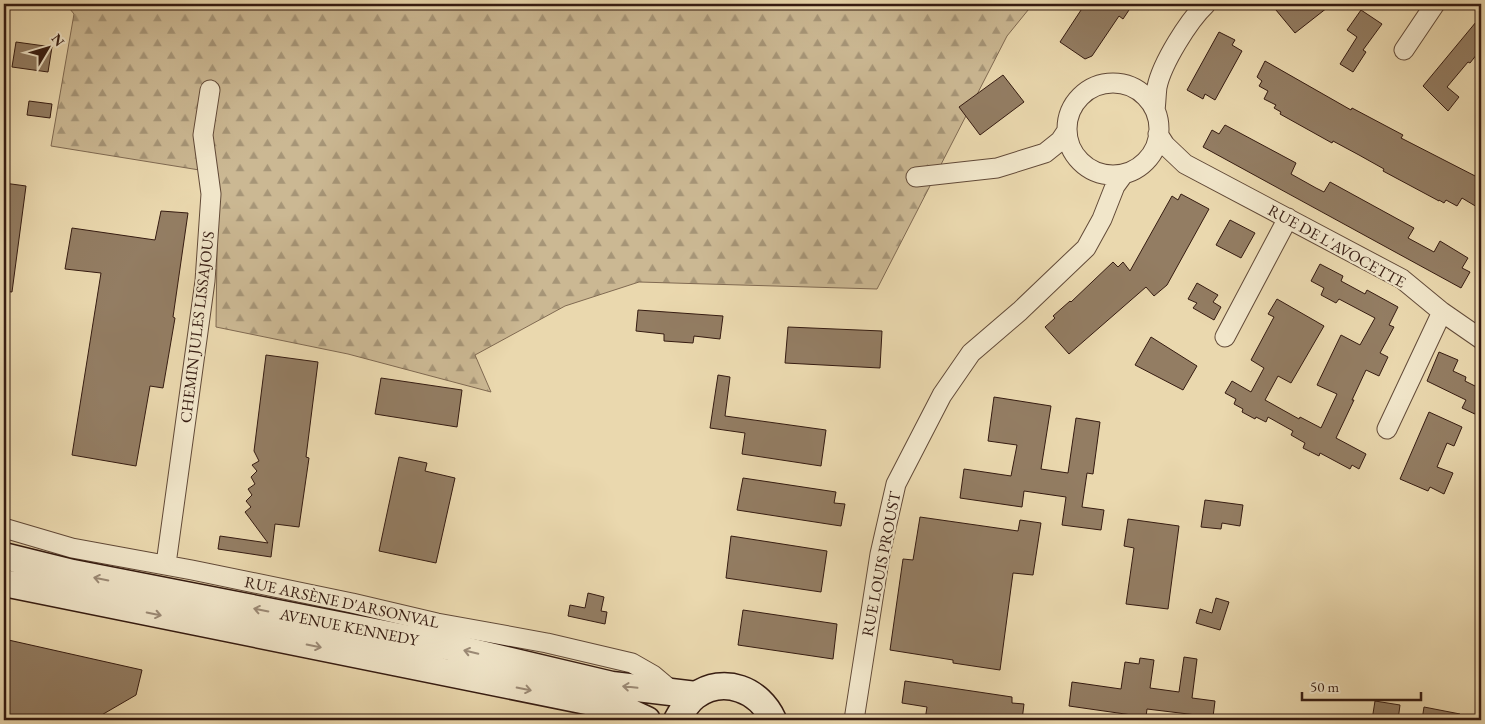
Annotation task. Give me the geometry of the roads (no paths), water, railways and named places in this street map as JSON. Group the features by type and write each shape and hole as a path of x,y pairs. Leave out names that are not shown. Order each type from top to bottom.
{"main road":[{"name":"AVENUE KENNEDY","path":"4,556 72,573 450,647 612,685 684,693"},
{"name":"AVENUE KENNEDY","path":"4,583 621,708 647,720"},
{"path":"677,720 684,707 684,693 727,686 743,689 757,697 768,709 773,720"}],"street":[{"path":"1155,110 1158,86 1167,60 1196,13 1206,4"},
{"path":"1404,50 1435,4"},
{"path":"1122,84 1148,78 1167,60"},
{"path":"1144,163 1154,151 1158,142 1159,126 1155,110 1146,97 1137,89 1122,84 1104,83 1089,89 1077,98 1069,112 1066,132 1070,148 1082,164 1096,173 1107,176 1123,175 1144,163 1156,159 1186,164"},
{"name":"CHEMIN JULES LISSAJOUS","path":"166,564 206,281 211,194 203,135 210,90"},
{"path":"916,176 997,168 1045,152 1060,141 1066,132"},
{"path":"1158,134 1165,145 1186,164"},
{"path":"1045,152 1076,156"},
{"name":"RUE DE L'AVOCETTE","path":"1186,164 1402,279 1442,312 1481,340"},
{"path":"1096,173 1101,188 1104,212"},
{"name":"RUE LOUIS PROUST","path":"854,720 880,554 896,484 942,395 971,353 1020,311 1086,248 1102,219 1114,186 1123,175"},
{"path":"1225,337 1288,218"},
{"path":"1387,429 1442,312"},
{"name":"RUE ARSÈNE D'ARSONVAL","path":"4,528 72,548 166,564 437,623 547,643 632,663 684,693"}]}
